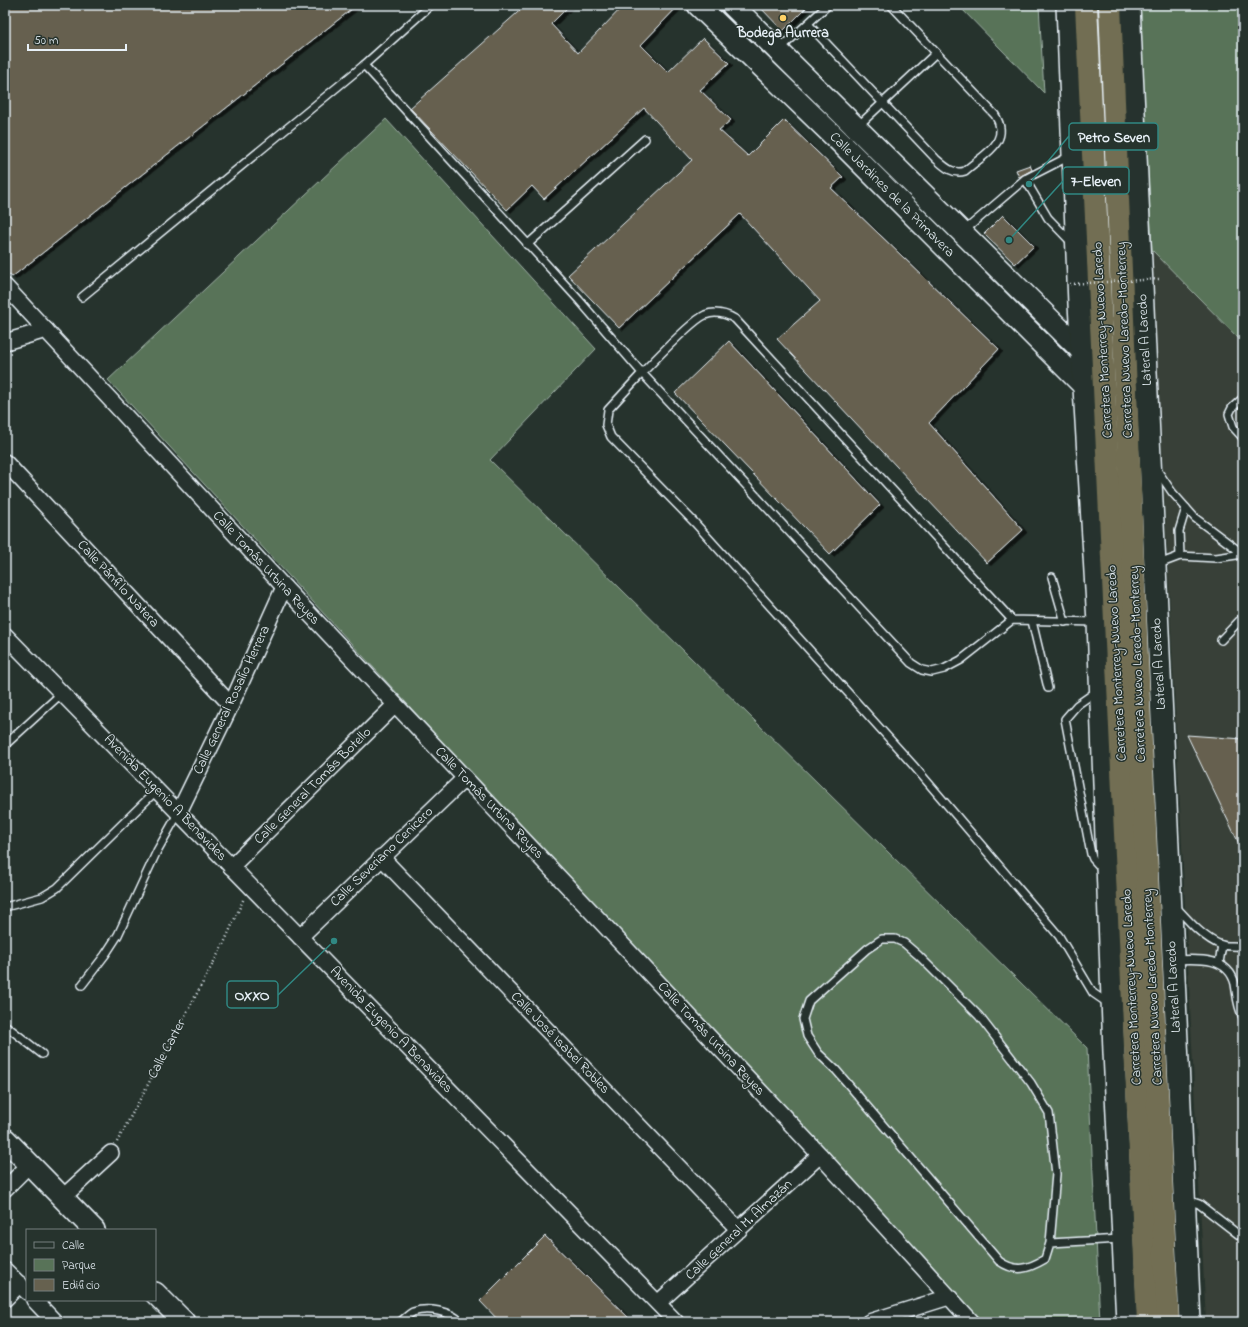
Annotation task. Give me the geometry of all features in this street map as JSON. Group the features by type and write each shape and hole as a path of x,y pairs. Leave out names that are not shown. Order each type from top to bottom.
{"highway":[{"name":"Carretera Monterrey-Nuevo Laredo","path":"1086,5 1109,688 1148,1322"},
{"name":"Carretera Nuevo Laredo-Monterrey","path":"1110,5 1168,1322"}],"street":[{"name":"Calle Jardines de la Primavera","path":"698,5 962,232 1082,350"},
{"name":"Calle Jardines de la Primavera","path":"732,5 779,50 848,135 1084,386"},
{"path":"1067,5 1084,386 1107,622"},
{"name":"Lateral A Laredo","path":"1129,5 1190,1322"},
{"name":"Calle Tomás Urbina Reyes","path":"5,286 284,587 820,1155 972,1322"},
{"path":"5,342 46,330"},
{"name":"Calle Pánfilo Natera","path":"5,462 231,706"},
{"name":"Calle General Rosalío Herrera","path":"179,812 231,706 284,587"},
{"name":"Avenida Eugenio A Benavides","path":"5,635 676,1322"},
{"path":"1109,688 1108,875 1127,1322"},
{"name":"Calle General Tomás Botello","path":"231,867 395,705"},
{"name":"Calle Severiano Cenicero","path":"300,937 381,857 465,778"},
{"name":"Calle José Isabel Robles","path":"381,857 739,1230"},
{"path":"5,1139 93,1229"},
{"path":"62,1198 111,1153"},
{"name":"Calle General M. Almazán","path":"658,1303 820,1155"},
{"path":"5,1188 30,1164"},
{"path":"5,1270 23,1288 5,1299"},
{"path":"156,1294 184,1322"},
{"path":"869,1322 949,1296"},
{"path":"35,1301 55,1322"}],"lane":[{"path":"82,297 364,65 431,5"},
{"path":"779,50 828,5"},
{"path":"808,24 936,159 952,172 959,173 965,171 995,145 1000,138 1002,130 1000,123 891,5"},
{"path":"848,135 936,53"},
{"path":"364,65 527,245 579,300 642,373 911,662 922,670 932,672 944,669 956,663 1012,620 1107,622"},
{"path":"527,245 645,139"},
{"path":"962,232 1025,179 1074,154"},
{"path":"1025,179 1048,218 1062,234 1077,247"},
{"path":"1012,620 735,319 726,314 706,315 693,324 642,373 608,410 606,425 611,437 695,523 914,765 1059,936 1093,993 1113,1006"},
{"path":"1243,398 1232,408 1229,414 1233,427 1243,438"},
{"path":"1150,461 1186,508 1207,528 1243,554"},
{"path":"1180,556 1179,532 1186,508"},
{"path":"1154,565 1180,556 1216,558 1243,554"},
{"path":"1052,576 1065,622"},
{"path":"1222,640 1243,617"},
{"path":"1032,621 1048,688"},
{"path":"1108,875 1093,859 1091,854 1065,719 1078,705 1109,688"},
{"path":"5,745 62,693"},
{"path":"5,907 42,897 57,888 157,790"},
{"path":"82,985 118,935 157,851 179,812"},
{"path":"1171,902 1196,927 1222,945 1243,947"},
{"path":"882,939 894,939 904,943 979,1016 1031,1083 1049,1113 1056,1174 1050,1243 1045,1259 1034,1265 1022,1269 1008,1267 999,1261 836,1070 818,1053 807,1036 803,1019 809,1001 867,949 882,939"},
{"path":"1219,963 1222,945"},
{"path":"1173,960 1198,959 1219,963 1224,966 1232,976 1237,1002 1243,1017"},
{"path":"5,1025 42,1054"},
{"path":"1185,1200 1199,1204 1243,1238"},
{"path":"1050,1243 1123,1239"},
{"path":"400,1322 412,1312 434,1309 458,1319 461,1322"}],"path":[{"path":"1070,284 1159,279"},
{"name":"Calle Carter","path":"111,1153 224,943 250,886"}],"shaded area":[{"path":"1152,250 1243,343 1243,1322 1206,1322"}],"green space":[{"path":"958,5 1039,5 1044,93"},
{"path":"1139,5 1243,5 1243,343 1152,250"},
{"path":"386,119 596,349 490,460 1087,1048 1100,1322 978,1322 108,380"}],"building":[{"path":"5,5 357,5 12,277 5,271"},
{"path":"526,5 570,5 551,24 578,53 624,5 679,5 641,45 668,72 703,38 729,63 700,90 731,120 719,130 748,156 784,120 843,177 831,188 999,349 929,423 1023,530 987,563 777,339 820,301 740,214 619,328 568,275 692,160 644,108 544,199 532,186 507,210 410,108"},
{"name":"Bodega Aurrera","path":"758,5 809,5 783,31"},
{"path":"1030,165 1032,170 1019,177 1016,170"},
{"path":"1003,215 1034,246 1015,264 984,234"},
{"path":"729,341 880,505 830,554 675,393"},
{"path":"1187,735 1243,739 1243,852"},
{"path":"545,1236 633,1322 500,1322 480,1301"}],"place":[{"name":"Bodega Aurrera","path":"783,18"},
{"name":"Petro Seven","path":"1029,184"},
{"name":"7-Eleven","path":"1009,240"},
{"name":"OXXO","path":"334,941"}]}
